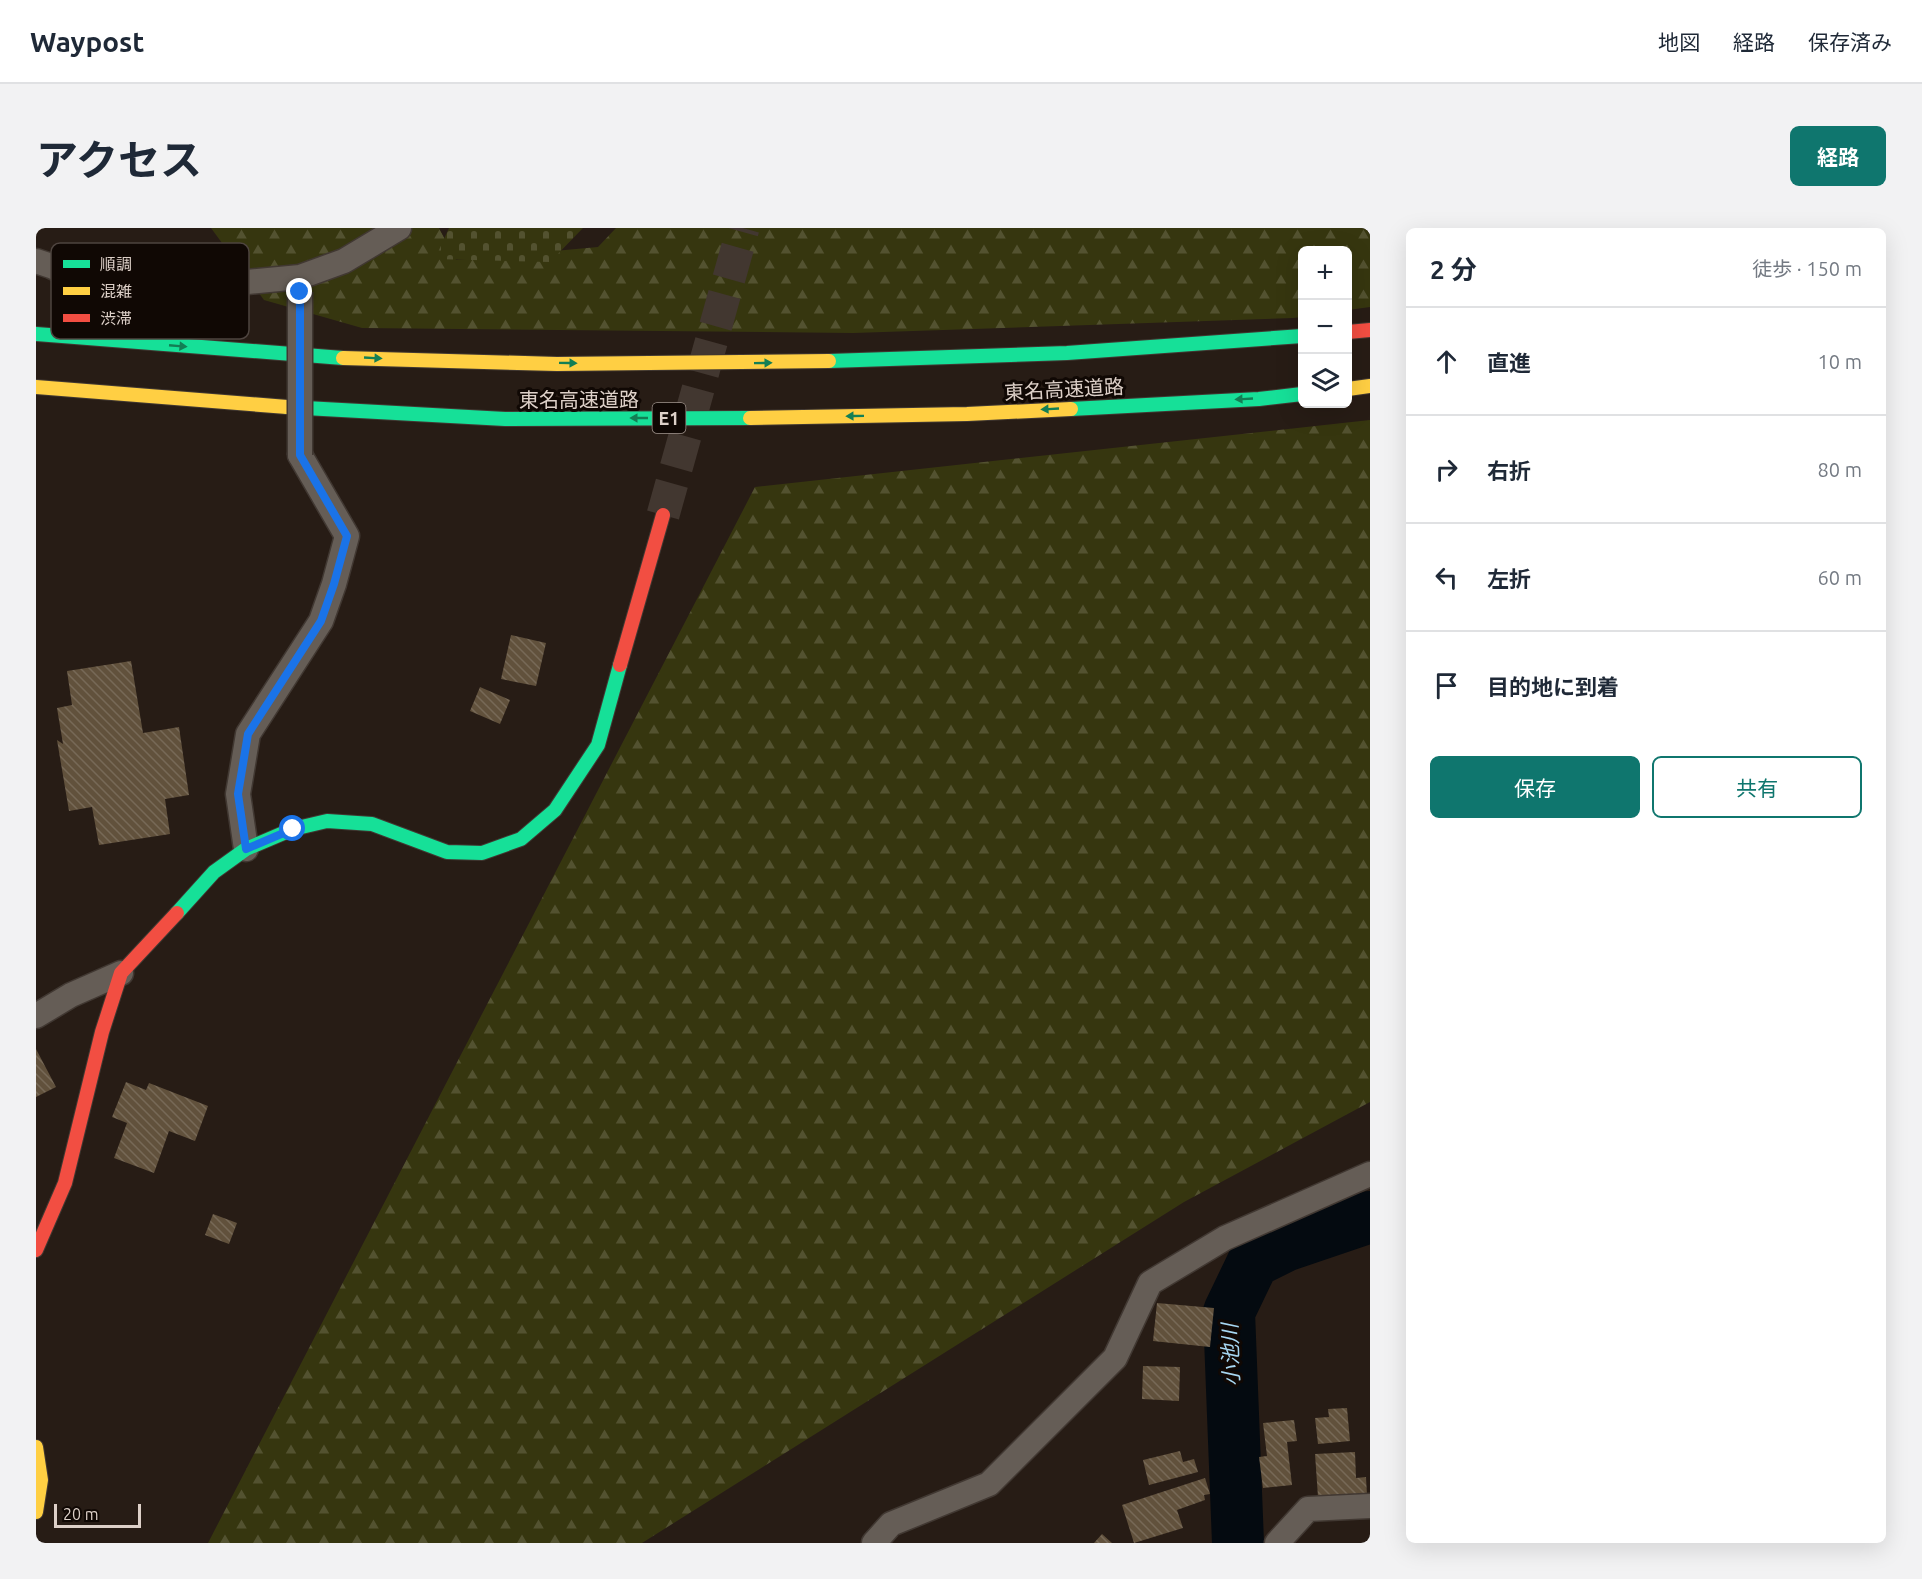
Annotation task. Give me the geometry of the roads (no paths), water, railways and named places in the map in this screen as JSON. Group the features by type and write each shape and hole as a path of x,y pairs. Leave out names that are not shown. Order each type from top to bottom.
{"main road":[{"path":"1352,332 1370,330"},
{"name":"東名高速道路","path":"36,334 51,335"},
{"name":"東名高速道路","path":"94,339 222,350 393,360 677,365 941,359 1213,345 1298,336"},
{"path":"1352,388 1370,386"},
{"name":"東名高速道路","path":"36,387 306,409 505,419 783,418 967,414 1259,399 1298,394"},
{"path":"36,1250 65,1183 102,1032 121,973 214,872 246,849 293,829 327,821 372,824 447,852 482,853 520,839 555,810 598,745 663,515"},
{"path":"36,1448 41,1480 36,1512"}],"street":[{"path":"249,287 300,284 399,228"},
{"path":"36,261 51,266"},
{"path":"246,849 238,794 248,734 321,621 347,536 300,455 300,284"},
{"path":"36,1016 71,995 121,973"},
{"path":"874,1543 891,1524 989,1484 1114,1358 1150,1283 1225,1238 1370,1174"},
{"path":"1277,1543 1308,1509 1370,1506"}],"waterway":[{"name":"小池川","path":"1238,1543 1229,1312 1253,1262 1285,1246 1370,1217"}],"tunnel":[{"path":"663,515 743,228"}]}
